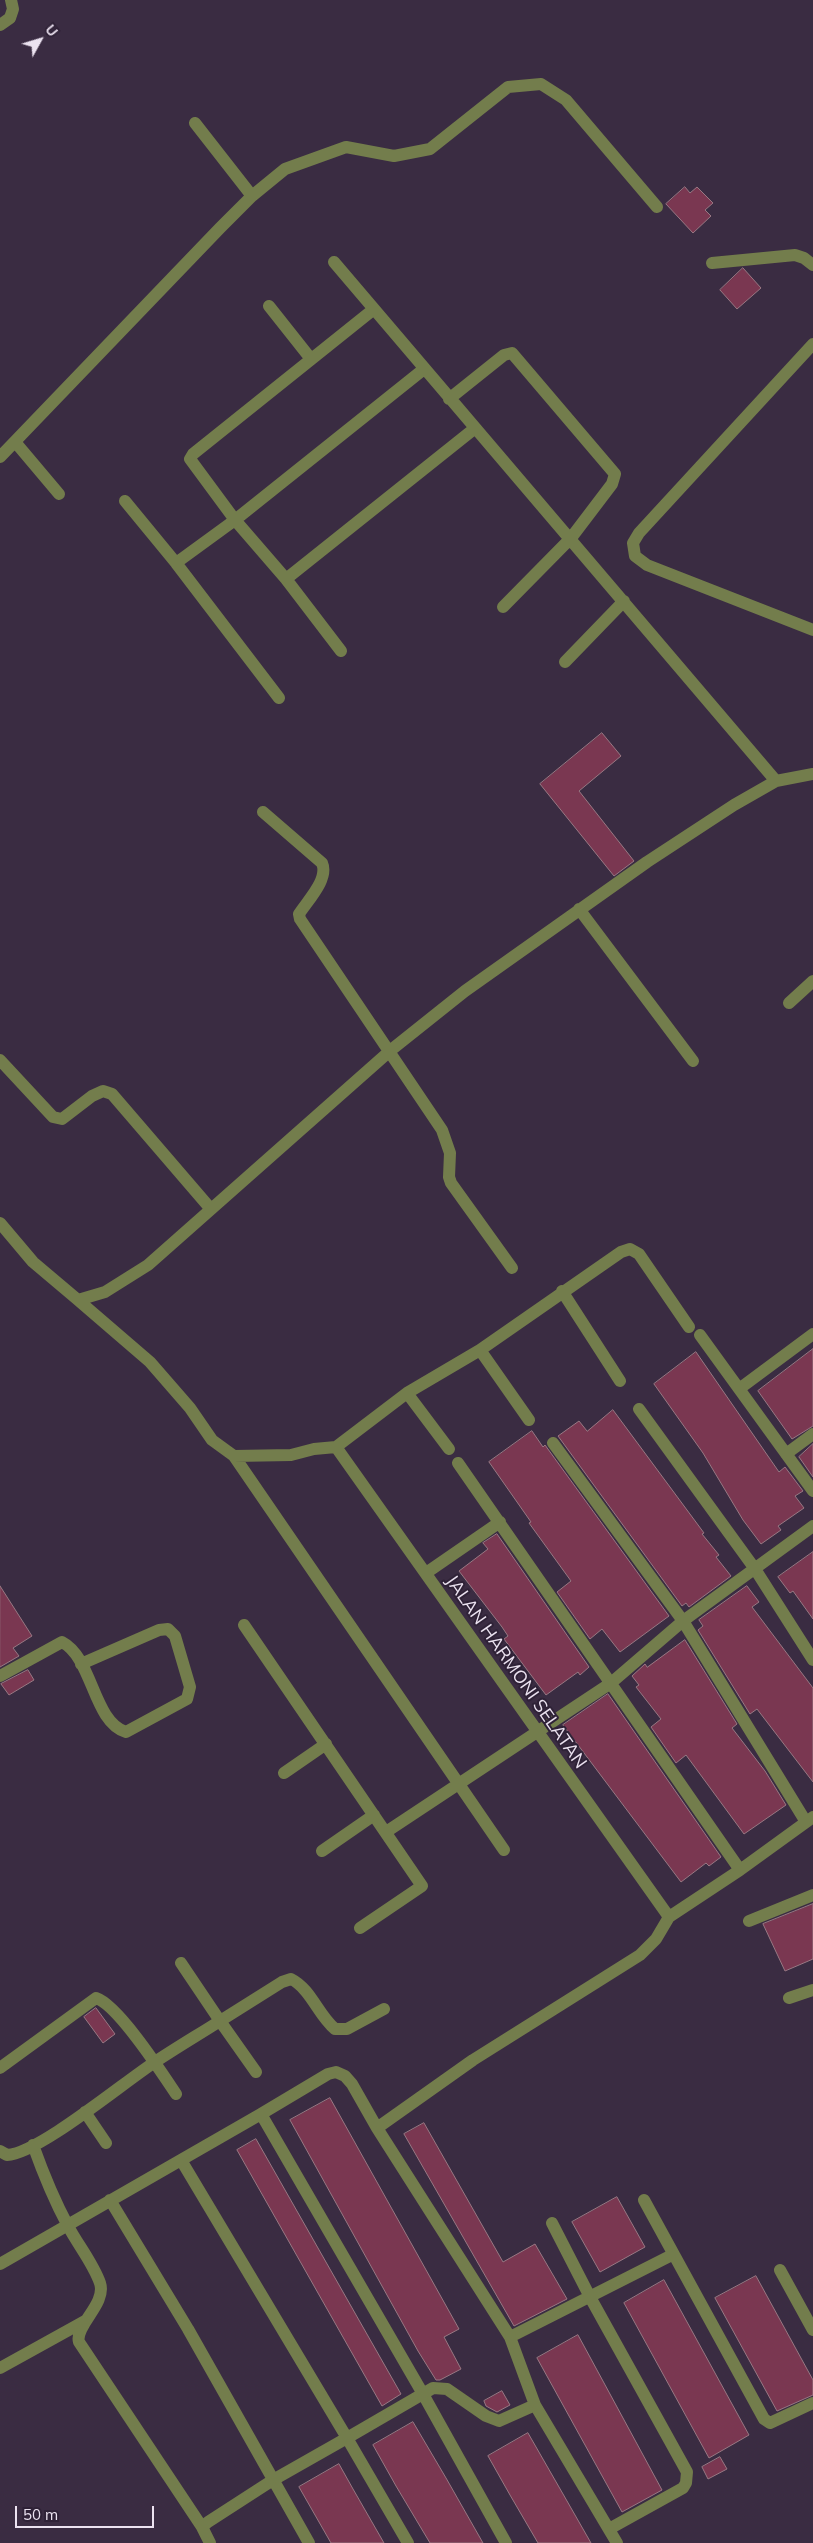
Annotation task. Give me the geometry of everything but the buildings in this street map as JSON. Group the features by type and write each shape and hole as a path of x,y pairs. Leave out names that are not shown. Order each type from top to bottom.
{"street":[{"path":"0,25 10,18 13,9 11,0"},
{"path":"0,456 16,442 252,196 285,169 346,147 394,156 430,148 508,87 541,84 566,100 657,206"},
{"path":"195,123 252,196"},
{"path":"712,263 794,255 804,258 813,265"},
{"path":"334,262 474,429 572,538 776,781"},
{"path":"268,306 311,359"},
{"path":"341,651 286,579 235,520 190,463 191,456 374,309"},
{"path":"813,344 639,533 632,543 635,556 647,565 813,630"},
{"path":"449,399 504,354 510,352 615,474 612,484 572,538 503,608"},
{"path":"176,563 235,520 424,369"},
{"path":"286,579 474,429"},
{"path":"16,442 59,494"},
{"path":"125,501 176,563 279,698"},
{"path":"565,662 624,601"},
{"path":"78,1300 105,1292 148,1265 210,1208 391,1050 465,990 647,862 776,781 813,774"},
{"path":"263,812 322,863 324,869 323,876 299,914 300,919 391,1050 442,1130 450,1153 449,1177 451,1183 512,1268"},
{"path":"579,909 693,1061"},
{"path":"789,1003 813,981"},
{"path":"0,1060 53,1117 62,1119 92,1096 103,1091 112,1094 210,1208"},
{"path":"0,1223 33,1262 150,1362 190,1408 212,1440 234,1456 460,1783 504,1850"},
{"path":"0,1232 15,1239"},
{"path":"234,1456 292,1455 314,1449 336,1447 407,1393 480,1350 562,1291 620,1252 630,1249 639,1254 689,1326"},
{"path":"562,1291 620,1381"},
{"path":"739,1389 813,1334"},
{"path":"700,1335 813,1491"},
{"path":"480,1350 529,1420"},
{"path":"407,1393 449,1449"},
{"path":"639,1409 755,1569 813,1660"},
{"path":"786,1454 813,1434"},
{"path":"378,2128 473,2060 640,1955 656,1939 668,1917 740,1870 810,1820 682,1621 553,1443"},
{"name":"JALAN HARMONI SELATAN","path":"336,1447 668,1917"},
{"path":"458,1463 740,1870"},
{"path":"426,1573 500,1522"},
{"path":"386,1832 611,1683 682,1621 813,1526"},
{"path":"244,1625 422,1886 360,1928"},
{"path":"0,1676 62,1642 67,1644 82,1664 110,1722 118,1730 126,1732 187,1699 190,1687 175,1636 168,1629 159,1630 82,1664"},
{"path":"284,1774 326,1744"},
{"path":"322,1851 374,1815"},
{"path":"749,1921 813,1895"},
{"path":"181,1963 256,2072"},
{"path":"0,2151 7,2155 14,2155 33,2145 85,2112 154,2062 282,1982 291,1979 300,1984 335,2030 347,2029 384,2009"},
{"path":"789,1998 813,1990"},
{"path":"0,2068 96,1998 108,2004 154,2062 176,2094"},
{"path":"0,2264 328,2074 336,2072 345,2076 352,2084 510,2338 535,2405 618,2543"},
{"path":"85,2112 106,2143"},
{"path":"261,2114 423,2394 506,2543"},
{"path":"33,2145 43,2173 68,2225 100,2283 99,2295 88,2320 78,2334 78,2342 202,2527 210,2543"},
{"path":"181,2160 408,2543"},
{"path":"110,2200 188,2329 309,2543"},
{"path":"644,2200 764,2420 770,2423 813,2403"},
{"path":"552,2223 590,2297 687,2472 683,2488 609,2529"},
{"path":"510,2338 672,2254"},
{"path":"780,2270 813,2330"},
{"path":"0,2368 88,2320"},
{"path":"202,2527 273,2480 434,2388 447,2389 486,2416 499,2421 535,2405"}]}
